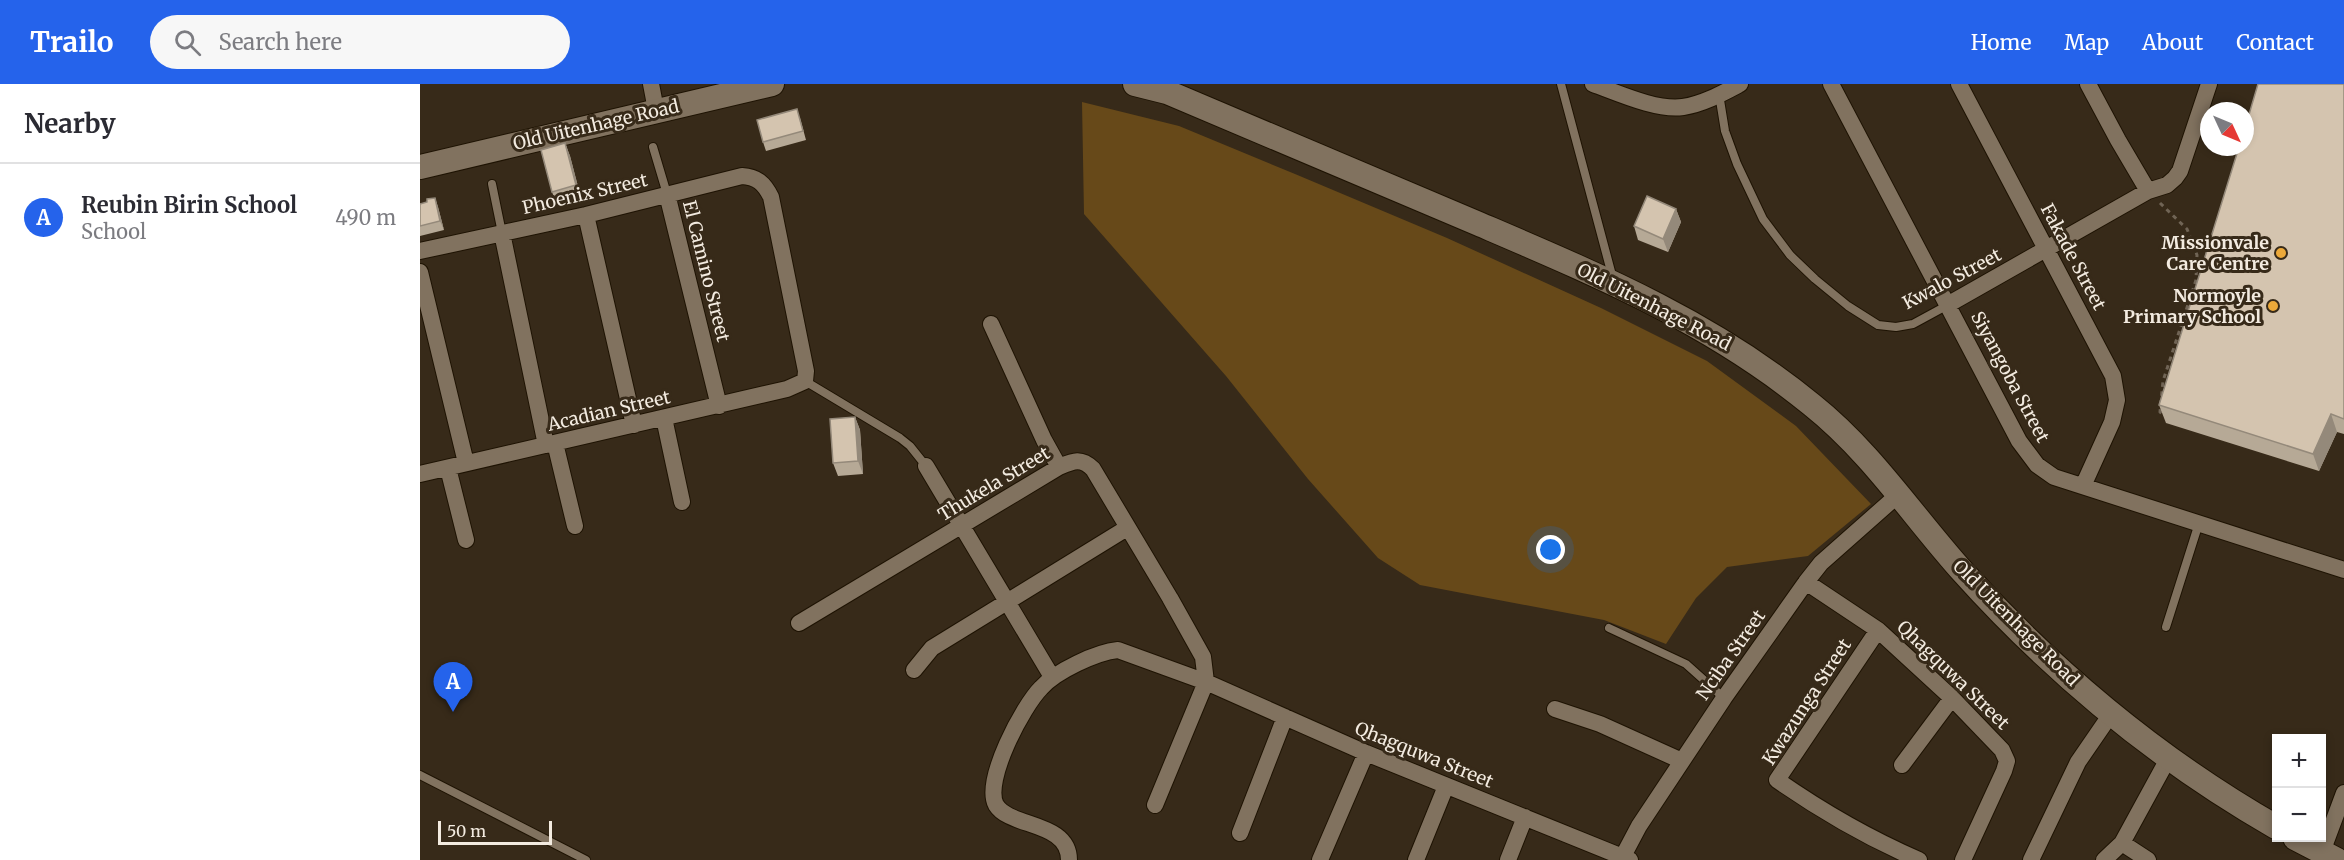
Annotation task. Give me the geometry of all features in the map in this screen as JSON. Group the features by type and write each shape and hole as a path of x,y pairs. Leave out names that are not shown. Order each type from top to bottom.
{"street":[{"path":"651,84 656,110"},
{"name":"Old Uitenhage Road","path":"420,167 772,84"},
{"name":"Old Uitenhage Road","path":"1135,84 1168,88 1614,282 1690,321 1770,372 1814,406 1852,441 1961,570 2010,622 2111,714 2169,757 2272,824"},
{"path":"1593,84 1652,104 1682,107 1740,84"},
{"name":"Siyangoba Street","path":"1831,84 1949,304 2019,441 2037,465 2054,477 2344,570"},
{"name":"Fakade Street","path":"1959,84 2114,376 2117,400 2112,422 2083,486"},
{"path":"2088,84 2148,191"},
{"name":"Kwalo Street","path":"1949,304 2148,191 2167,185 2175,178 2209,84"},
{"name":"Phoenix Street","path":"420,251 586,215 741,176 759,180 771,197 805,362 805,381"},
{"name":"El Camino Street","path":"668,194 719,406"},
{"path":"586,215 634,425"},
{"path":"502,233 551,444 575,526"},
{"path":"420,272 466,464"},
{"path":"991,324 1059,467"},
{"name":"Acadian Street","path":"420,474 719,406 787,389 805,381"},
{"path":"664,418 682,502"},
{"name":"Thukela Street","path":"800,623 1059,467 1071,461 1080,460 1093,469 1196,643 1203,657 1206,682"},
{"path":"926,466 1052,677 1031,699 1011,736 993,790 996,804 1003,812 1055,834 1065,845 1069,860"},
{"path":"448,468 466,540"},
{"name":"Nciba Street","path":"1624,859 1639,826 1724,698 1806,582 1821,563 1899,494"},
{"path":"914,670 932,648 1127,528"},
{"name":"Qhagquwa Street","path":"1806,582 1878,630 1952,698 1995,742 2007,760 1963,860"},
{"name":"Kwazunga Street","path":"1878,630 1777,780 1842,823 1877,842 1919,860"},
{"name":"Qhagquwa Street","path":"1052,677 1107,651 1118,650 1206,682 1366,753 1624,859"},
{"path":"1155,805 1206,682"},
{"path":"1902,765 1952,698"},
{"path":"1555,709 1600,724 1682,761"},
{"path":"2031,860 2078,762 2111,714"},
{"path":"1240,833 1286,717"},
{"path":"1320,860 1366,753"},
{"path":"2105,860 2122,843 2169,757"},
{"path":"1416,860 1446,786"},
{"path":"2302,842 2326,858 2344,793"},
{"path":"1508,860 1525,818"},
{"path":"2122,843 2148,860"}],"lane":[{"path":"1561,84 1614,282"},
{"name":"Kwalo Street","path":"1719,94 1725,131 1737,164 1763,219 1790,255 1815,279 1848,306 1878,325 1896,327 1913,324 1949,304"},
{"name":"El Camino Street","path":"653,147 668,194"},
{"path":"492,184 502,233"},
{"path":"805,381 900,438 910,446 926,466"},
{"path":"2166,627 2199,523"},
{"path":"1610,628 1686,664 1724,698"},
{"path":"420,776 586,860"}],"path":[{"path":"2148,191 2187,229 2197,255 2196,280 2163,381 2160,411 2168,418"}],"shaded area":[{"path":"1082,102 1179,126 1295,174 1447,238 1601,308 1707,361 1796,426 1871,504 1808,556 1727,567 1696,598 1666,644 1604,620 1420,585 1378,558 1308,479 1226,376 1084,214"}],"building":[{"name":"Normoyle Primary School","path":"2258,84 2344,84 2344,419 2331,414 2313,454 2159,405 2236,156 2254,156 2253,102"},
{"path":"797,109 803,131 763,142 757,120"},
{"path":"565,143 576,185 552,192 541,150"},
{"path":"1647,196 1676,209 1663,239 1634,226"},
{"path":"435,198 440,221 420,226 420,204 427,202 427,199"},
{"path":"855,417 858,461 833,463 830,419"}],"place":[{"name":"Missionvale Care Centre","path":"2281,253"},
{"name":"Normoyle Primary School","path":"2273,306"},
{"name":"Reubin Birin School","path":"453,712"}]}
